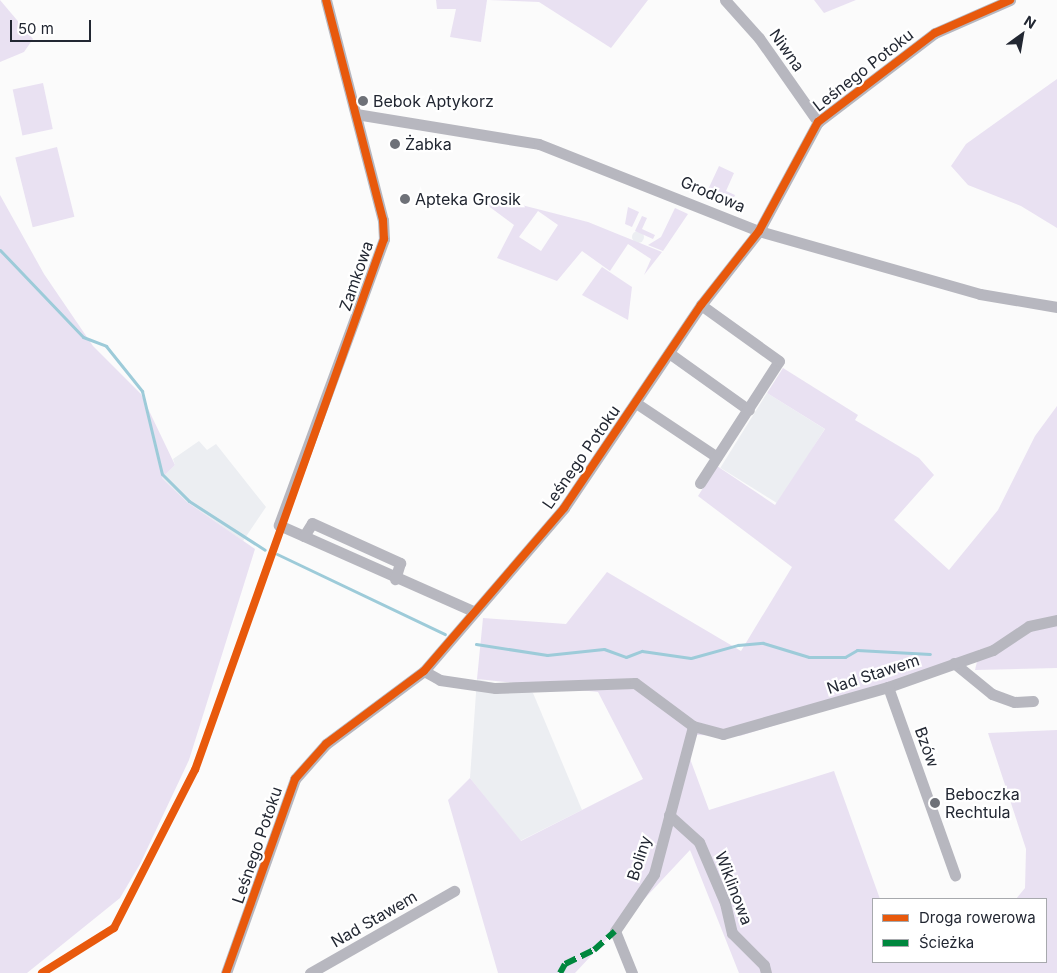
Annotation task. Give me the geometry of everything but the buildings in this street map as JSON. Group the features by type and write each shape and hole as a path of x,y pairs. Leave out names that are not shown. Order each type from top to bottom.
{"street":[{"name":"Zamkowa","path":"326,0 383,220 384,239 280,525 395,579 475,612"},
{"name":"Niwna","path":"725,0 759,38 818,122"},
{"name":"Leśnego Potoku","path":"226,973 295,779 326,744 424,672 564,508 636,404 701,305 759,230 818,122 935,33 1010,0"},
{"name":"Grodowa","path":"356,114 572,153 759,230 980,294 1057,307"},
{"path":"700,483 776,370 777,356 701,305"},
{"path":"669,353 749,410"},
{"name":"Leśnego Potoku","path":"636,404 717,457"},
{"path":"304,536 312,523 400,563 395,579"},
{"name":"Nad Stawem","path":"424,672 440,680 495,688 634,683 693,726 723,734 888,687 993,650 1029,626 1057,620"},
{"path":"954,663 992,694 1014,702 1033,701"},
{"name":"Bzów","path":"888,687 955,875"},
{"path":"669,814 693,726"},
{"name":"Boliny","path":"632,973 615,931 654,874 669,814"},
{"name":"Wiklinowa","path":"669,814 698,842 725,903 732,933 764,965 766,973"},
{"name":"Nad Stawem","path":"310,973 454,891"}],"shaded area":[{"path":"0,0 33,39 24,52 0,62"},
{"path":"436,0 487,0 481,42 450,37 456,9 437,9"},
{"path":"489,0 648,0 611,48 539,2"},
{"path":"814,0 856,0 824,13"},
{"path":"1057,79 1057,228 1021,206 968,185 951,166 966,144"},
{"path":"43,83 53,129 22,135 13,89"},
{"path":"57,147 74,217 33,227 15,157"},
{"path":"719,166 734,173 726,191 735,195 730,207 705,196"},
{"path":"0,195 44,274 93,346 141,394 175,465 162,478 187,502 255,549 189,760 140,864 120,898 27,973 0,973"},
{"path":"487,196 588,222 662,252 644,275 651,259 628,244 610,271 582,251 557,281 497,258 514,225 483,202","holes":["538,211 558,225 541,251 519,237"]},
{"path":"628,207 639,212 632,227 625,224"},
{"path":"675,208 688,214 663,251 648,245 661,237"},
{"path":"642,216 647,218 642,229 655,235 653,239 635,231"},
{"path":"638,231 644,237 638,243 632,237"},
{"path":"602,267 632,287 628,320 582,295"},
{"path":"783,368 858,415 855,420 919,458 934,475 894,520 949,570 998,510 1035,436 1057,406 1057,668 975,670 980,649 953,670 740,736 697,735 689,756 709,810 834,771 880,898 872,898 872,963 1047,963 1047,898 1017,898 1025,888 1026,849 988,733 1057,730 1057,973 739,973 690,850 575,973 498,973 448,800 470,778 521,841 643,779 598,692 477,679 483,618 566,624 607,572 741,651 792,567 698,496 717,466 775,505 825,429 767,393"},
{"path":"767,393 825,429 778,504 720,468"},
{"path":"199,441 207,450 216,444 266,507 243,541 187,502 162,478 175,465 173,459"},
{"path":"477,679 533,693 582,810 520,841 470,778"}],"waterway":[{"path":"0,250 83,337 106,346 142,391 162,474 189,501 265,550"},
{"path":"277,554 445,634"},
{"path":"476,644 547,655 604,649 626,657 642,651 691,658 738,645 763,643 809,657 845,657 857,650 930,654"}],"marked path":[{"path":"560,973 565,964 594,950 615,931"}],"cycle path":[{"path":"42,973 114,928 195,770 384,239 383,220 326,0"},
{"path":"226,973 295,779 326,744 424,671 564,508 701,305 759,231 818,122 935,33 1010,0"}],"place":[{"name":"Bebok Aptykorz","path":"363,101"},
{"name":"Żabka","path":"395,144"},
{"name":"Apteka Grosik","path":"405,199"},
{"name":"Beboczka Rechtula","path":"935,803"}]}
